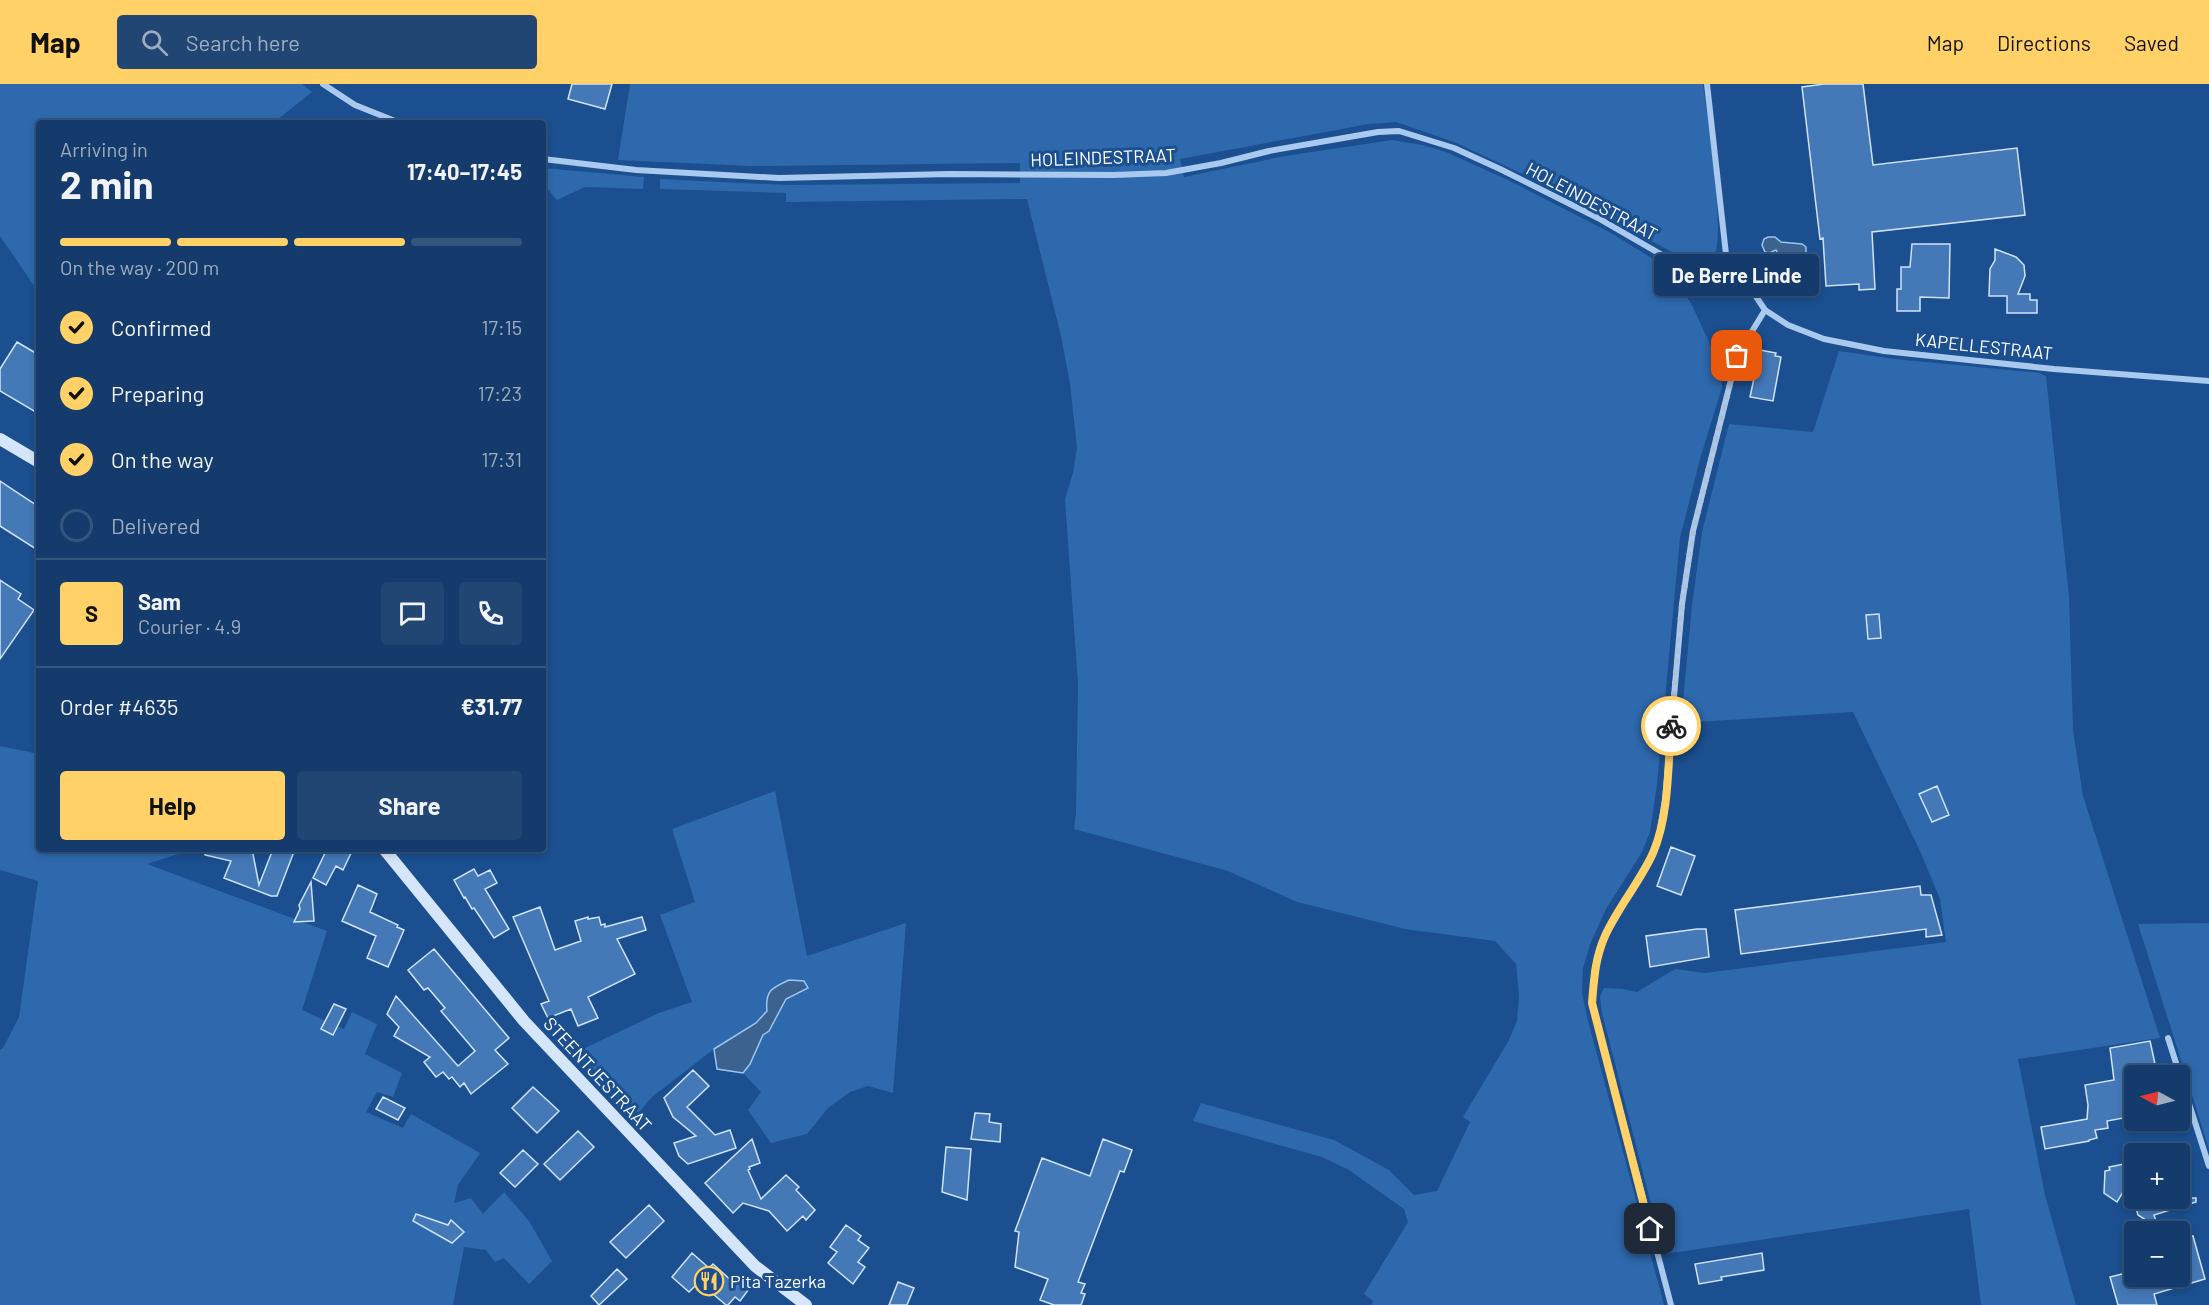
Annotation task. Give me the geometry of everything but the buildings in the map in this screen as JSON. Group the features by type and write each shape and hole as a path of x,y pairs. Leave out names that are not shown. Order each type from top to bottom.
{"street":[{"path":"323,84 355,105 392,120"},
{"path":"1707,84 1726,254 1736,278"},
{"name":"HOLEINDESTRAAT","path":"546,159 636,170 779,178 949,174 1114,175 1166,173 1291,147 1378,132 1399,131 1454,148 1500,169 1598,218 1688,270 1736,278"},
{"name":"KAPELLESTRAAT","path":"1736,278 1753,292 1765,310 1788,325 1824,339 1884,351 2054,369 2209,381"},
{"path":"1671,1305 1592,1003 1595,967 1605,936 1653,853 1659,835 1665,801 1682,604 1693,531 1737,356 1765,310"},
{"path":"0,439 36,460"},
{"name":"STEENTJESTRAAT","path":"386,852 524,1021 755,1266 806,1305"},
{"path":"2168,1038 2209,1166"}],"shaded area":[{"path":"0,84 302,84 312,92 277,120 36,120 36,289 0,236"},
{"path":"630,84 1703,84 1718,224 1714,257 1704,261 1696,262 1685,259 1553,188 1454,142 1396,122 1369,124 1180,159 1184,177 1285,156 1392,140 1446,152 1510,181 1611,233 1650,257 1670,276 1691,303 1720,366 1722,387 1700,459 1680,538 1657,784 1650,832 1642,852 1606,909 1591,942 1583,968 1582,993 1587,1017 1664,1305 1371,1305 1373,1301 1364,1294 1408,1222 1404,1209 1349,1170 1322,1157 1193,1121 1201,1103 1334,1140 1389,1170 1414,1195 1437,1191 1470,1122 1463,1117 1509,1040 1517,1021 1519,996 1516,964 1495,941 1405,929 1297,902 1228,871 1074,829 1078,684 1065,499 1073,473 1077,448 1070,384 1061,336 1027,199 786,202 786,193 660,189 660,179 787,185 1020,183 1020,163 751,166 618,160"},
{"path":"546,168 644,177 643,189 585,187 557,200 546,187"},
{"path":"1775,237 1781,242 1802,244 1806,247 1806,264 1798,268 1782,261 1776,250 1765,252 1762,245 1764,239"},
{"path":"1839,351 1895,359 2039,373 2046,376 2069,596 2073,730 2083,796 2160,1038 2018,1059 2045,1195 2076,1305 1981,1305 1969,1209 1664,1254 1602,1013 1600,996 1604,988 1637,992 1675,969 1705,973 1946,942 1940,899 1920,851 1853,712 1681,723 1692,605 1702,532 1729,424 1813,432"},
{"path":"0,746 36,753 36,852 185,852 147,864 327,931 302,1010 344,1029 352,1012 377,1024 365,1054 402,1073 393,1097 377,1092 366,1112 403,1128 411,1114 480,1153 458,1185 454,1203 471,1198 483,1214 504,1192 529,1221 552,1261 529,1284 504,1258 495,1262 486,1250 464,1247 453,1305 0,1305 0,1050 19,1017 38,881 0,870"},
{"path":"775,791 807,956 906,923 893,1093 868,1086 850,1092 828,1108 807,1134 771,1143 748,1110 761,1092 743,1073 786,999 795,994 804,981 756,1023 714,1049 652,1097 632,1121 570,1055 659,1013 692,1002 660,915 695,902 672,829"},
{"path":"2209,923 2209,1149 2190,1089 2190,1065 2182,1065 2138,924"},
{"path":"789,980 804,981 808,988 786,999 743,1073 717,1069 714,1049 756,1023 767,1011 767,998 771,991"}],"way so far":[{"path":"1671,726 1682,604 1693,531 1737,356"}],"place":[{"name":"De Berre Linde","path":"1737,356"},
{"name":"Pita Tazerka","path":"709,1281"}],"route":[{"path":"1650,1229 1592,1003 1595,967 1605,936 1653,853 1659,835 1665,801 1671,726"}]}
